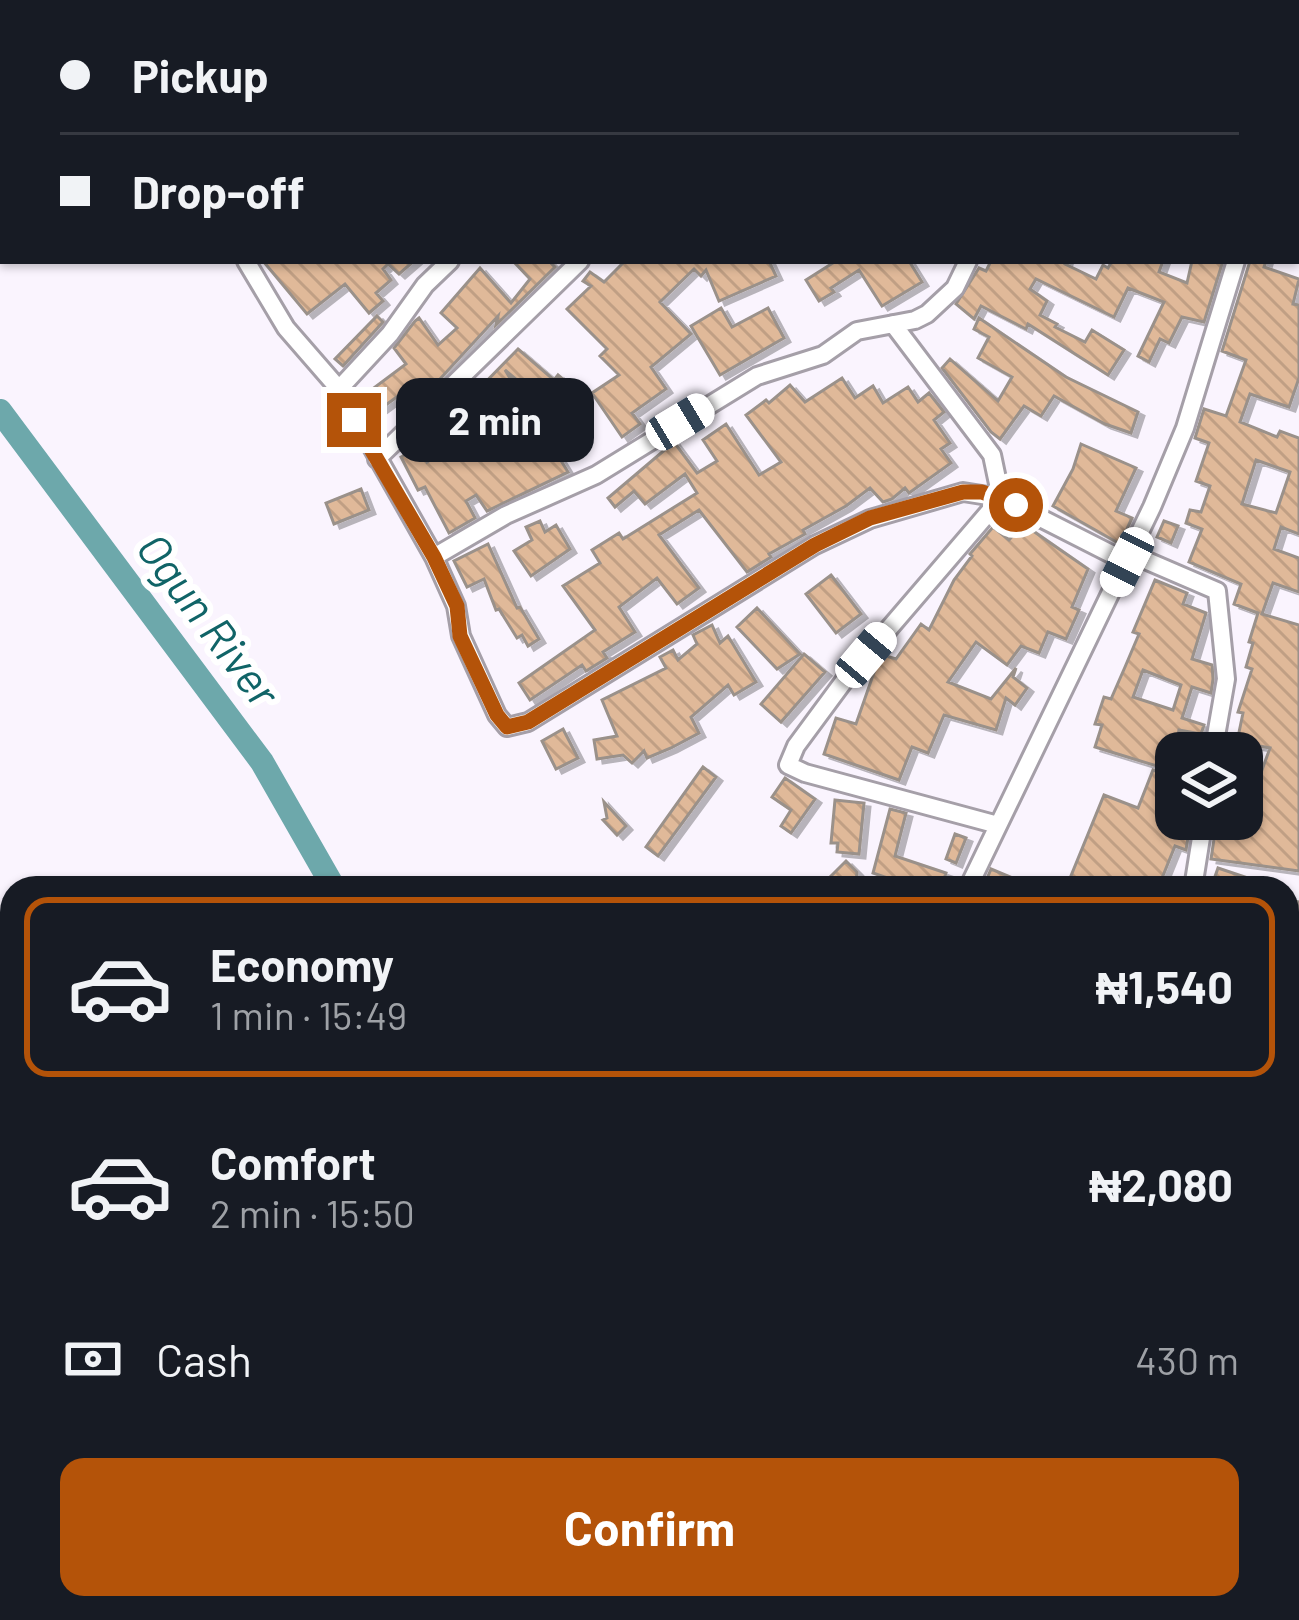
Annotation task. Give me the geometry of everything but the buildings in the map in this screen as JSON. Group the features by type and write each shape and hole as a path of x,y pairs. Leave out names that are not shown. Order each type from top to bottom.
{"street":[{"path":"248,264 286,328 339,389 434,557 457,606 460,636 507,727 515,727 847,529 963,492 1001,498 1129,558 1217,591 1226,679 1217,732"},
{"path":"339,389 447,264"},
{"path":"377,458 577,264"},
{"path":"434,557 506,515 596,475 758,376 823,355 857,332 915,320 944,301 966,264"},
{"path":"974,876 1129,558 1185,428 1235,264"},
{"path":"892,324 992,455 1001,498"},
{"path":"998,825 788,765 796,746 844,682 1001,498"},
{"path":"1195,876 1201,840"}],"waterway":[{"name":"Ogun River","path":"0,411 262,762 327,876"}],"route":[{"path":"354,420 434,557 457,606 460,636 507,727 528,722 815,545 870,518 963,492 982,492 1016,505"}]}
